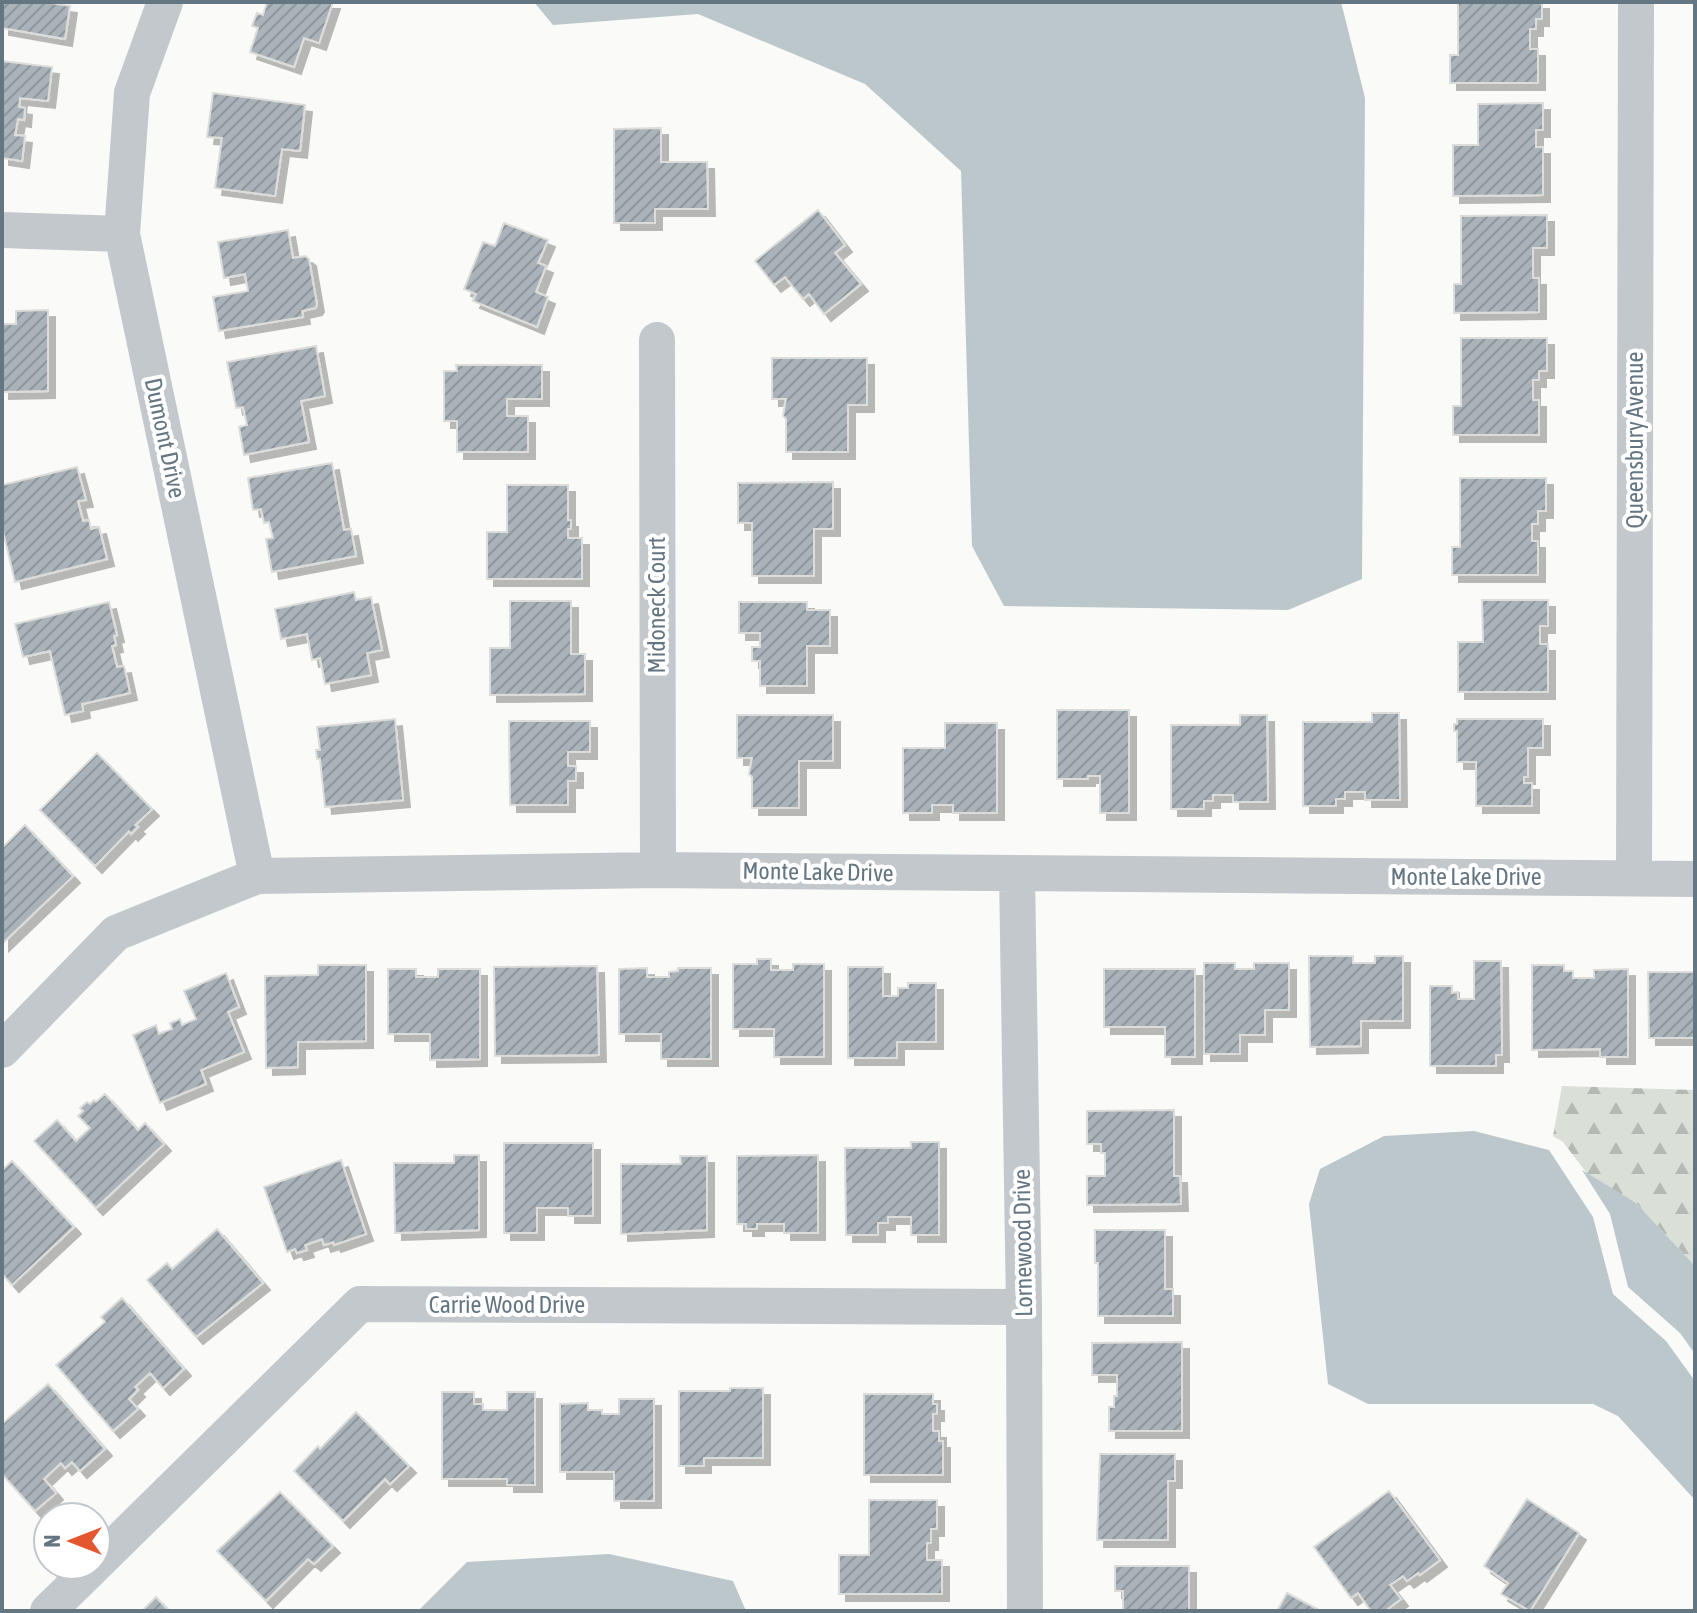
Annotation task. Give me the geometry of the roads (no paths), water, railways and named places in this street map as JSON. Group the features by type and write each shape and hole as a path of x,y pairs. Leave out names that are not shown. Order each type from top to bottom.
{"street":[{"name":"Dumont Drive","path":"165,2 132,93 122,234 257,876"},
{"name":"Queensbury Avenue","path":"1634,878 1636,2"},
{"path":"2,230 122,234"},
{"name":"Midoneck Court","path":"657,340 658,870"},
{"name":"Monte Lake Drive","path":"2,1050 116,933 257,876 658,870 1695,879"},
{"name":"Lornewood Drive","path":"1017,874 1025,1611"},
{"name":"Carrie Wood Drive","path":"112,1548 360,1304 1024,1307"},
{"name":"Carrie Wood Drive","path":"48,1611 79,1581"}]}
